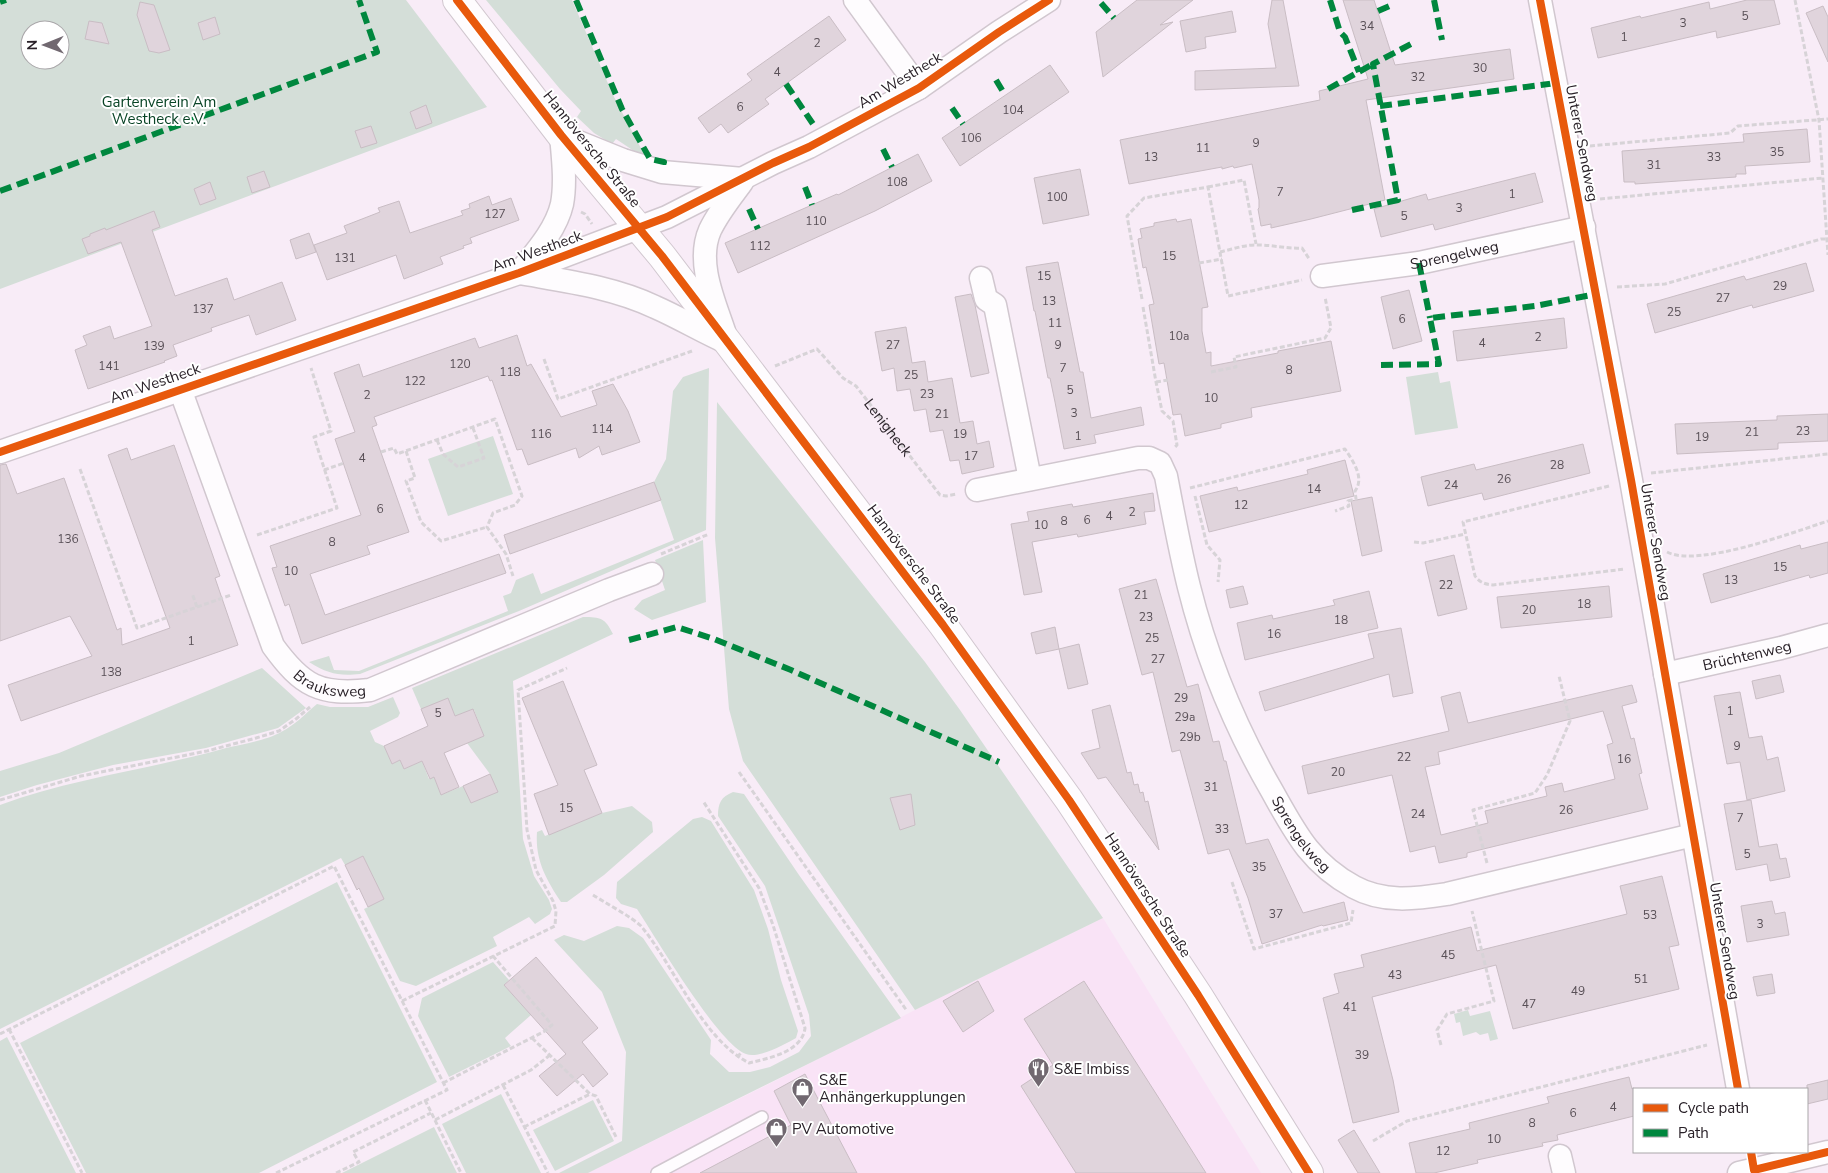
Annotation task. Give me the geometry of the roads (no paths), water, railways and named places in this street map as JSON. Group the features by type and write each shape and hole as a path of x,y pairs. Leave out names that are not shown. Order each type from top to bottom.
{"main road":[{"name":"Hannöversche Straße","path":"457,0 561,135 638,228 754,375 943,625 1069,800 1198,995 1309,1173"}],"street":[{"path":"855,0 919,88"},
{"name":"Am Westheck","path":"0,452 520,273 667,217 847,128 919,88 999,32 1049,0"},
{"name":"Unterer Sendweg","path":"1542,0 1631,480 1738,1088"},
{"path":"561,135 623,160 662,172 744,179"},
{"name":"Am Westheck","path":"520,273 549,233 562,205 564,184 561,135"},
{"name":"Am Westheck","path":"728,343 709,284 705,265 705,248 710,231 720,213 744,179"},
{"name":"Sprengelweg","path":"1322,276 1419,263 1584,227"},
{"name":"Am Westheck","path":"520,273 598,288 622,295 654,306 728,343"},
{"path":"977,490 1030,479 995,305 986,299 981,278"},
{"name":"Brauksweg","path":"180,389 273,646 295,674 308,683 327,691 370,690 609,590 652,574"},
{"name":"Sprengelweg","path":"1030,479 1138,458 1149,458 1160,463 1166,476 1189,588 1214,669 1249,752 1297,836 1313,857 1332,873 1355,888 1379,896 1413,899 1447,894 1693,835"},
{"name":"Brüchtenweg","path":"1665,674 1828,636"},
{"path":"1748,1165 1828,1152"}],"lane":[{"path":"657,1173 762,1117"}],"place":[{"name":"S&E Imbiss","path":"1038,1088"},
{"name":"S&E Anhängerkupplungen","path":"803,1108"},
{"name":"PV Automotive","path":"776,1148"}],"park label":[{"name":"Gartenverein Am Westheck e.V.","path":"159,110"}]}
